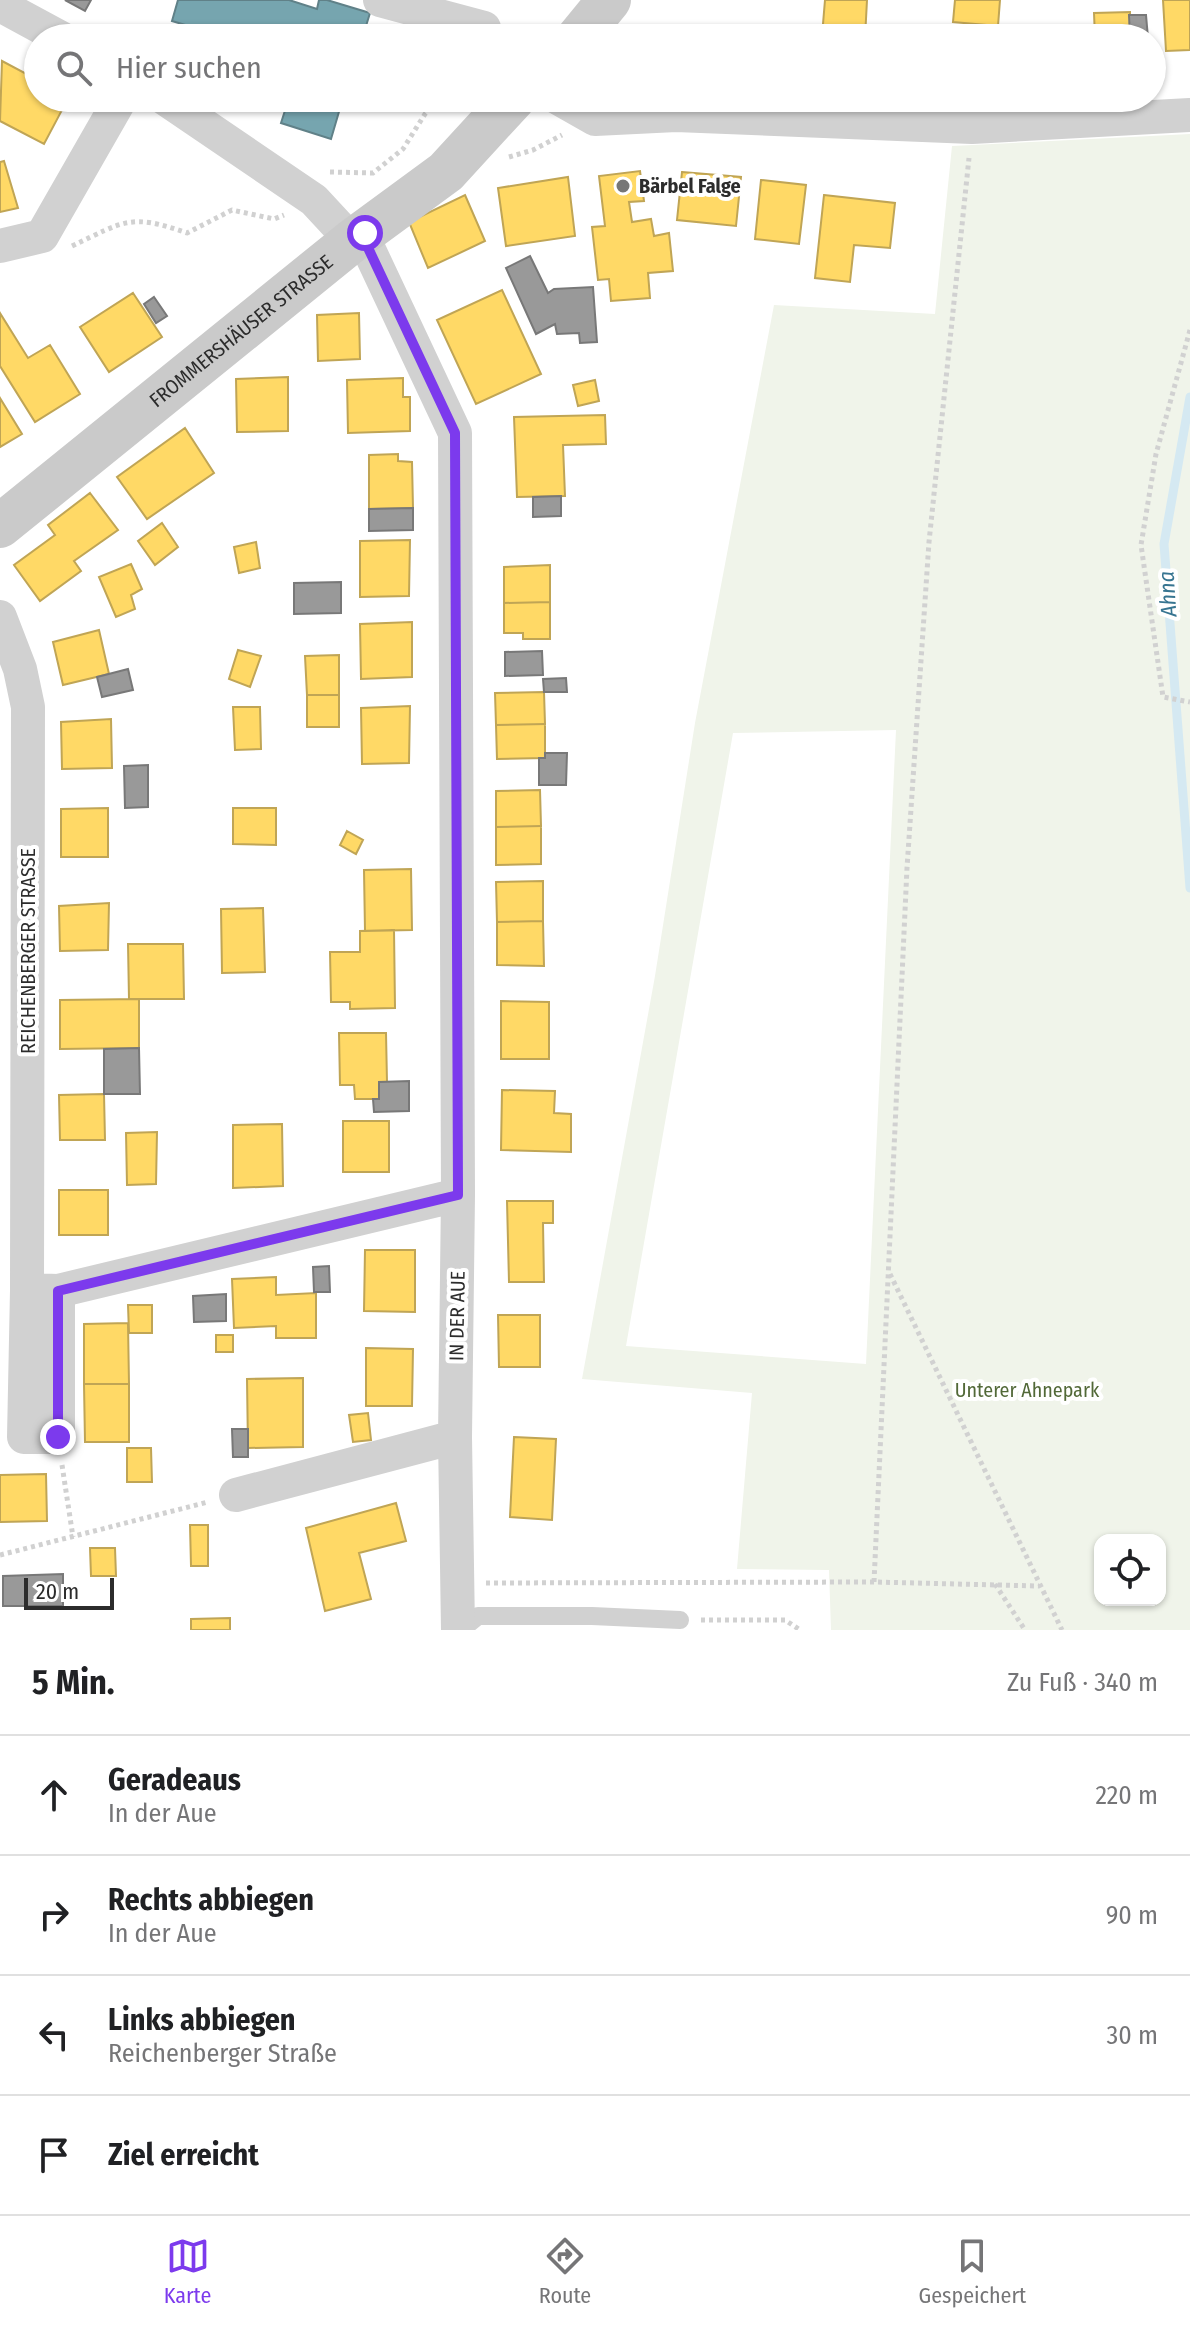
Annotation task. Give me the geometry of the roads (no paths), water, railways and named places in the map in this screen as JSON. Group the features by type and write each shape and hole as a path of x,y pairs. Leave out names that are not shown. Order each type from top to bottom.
{"main road":[{"path":"591,24 609,0"},
{"name":"FROMMERSHÄUSER STRASSE","path":"0,526 357,238 446,172 501,112"}],"street":[{"path":"380,0 469,24"},
{"path":"0,5 35,24"},
{"path":"0,246 42,236 113,112"},
{"name":"IN DER AUE","path":"185,112 314,200 357,238 455,433 458,1195 455,1437 460,1630"},
{"path":"583,112 595,119 635,112"},
{"path":"740,112 972,127 1190,115"},
{"name":"REICHENBERGER STRASSE","path":"0,617 20,669 28,707 43,1291 58,1437"},
{"path":"43,1291 458,1195"},
{"path":"236,1495 455,1437"}],"lane":[{"name":"IN DER AUE","path":"460,1630 478,1616 680,1620"}],"waterway":[{"name":"Ahna","path":"1190,397 1164,544 1190,888"}],"place":[{"name":"Bärbel Falge","path":"623,186"}],"park label":[{"name":"Unterer Ahnepark","path":"1027,1390"}]}
